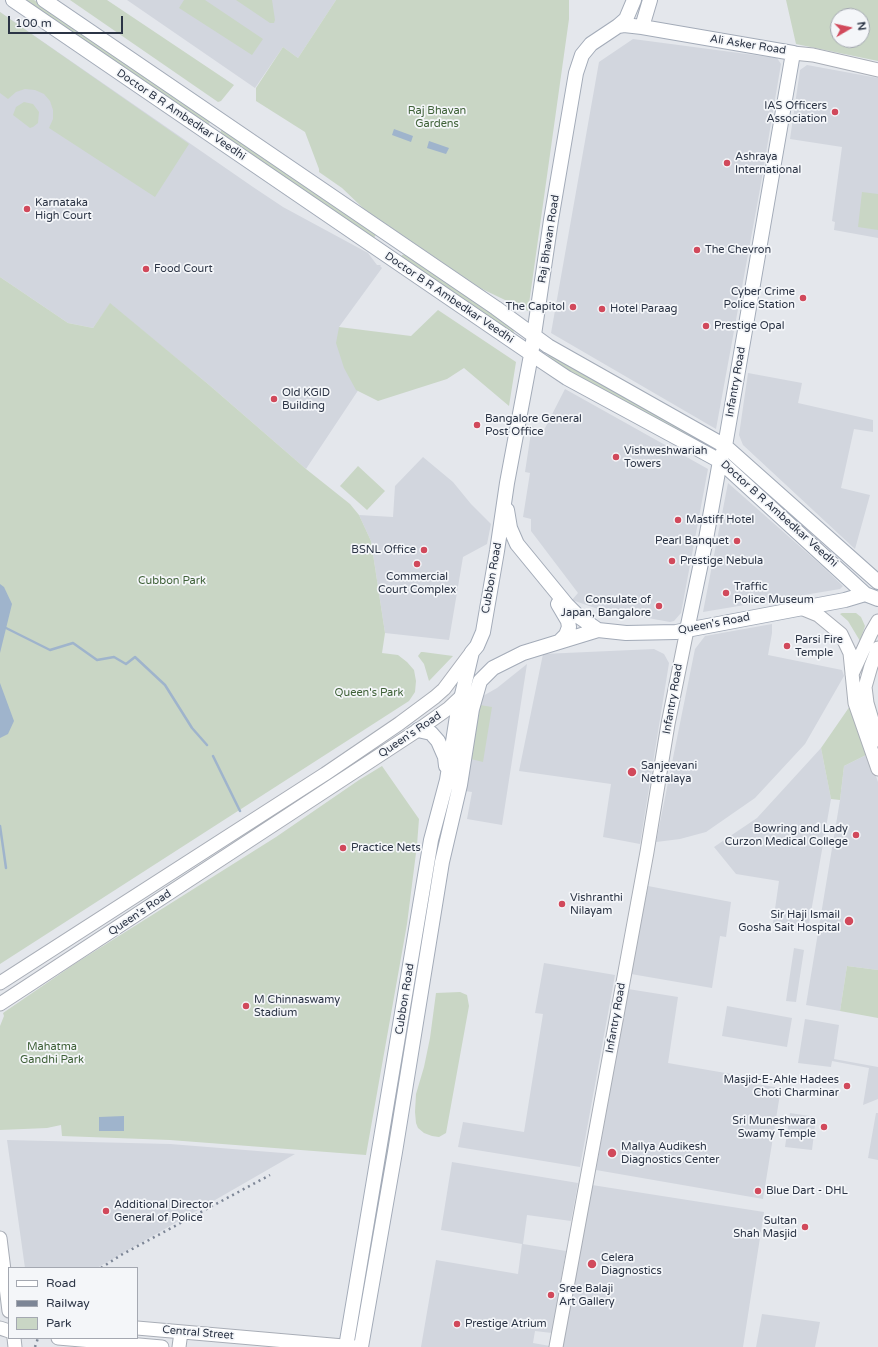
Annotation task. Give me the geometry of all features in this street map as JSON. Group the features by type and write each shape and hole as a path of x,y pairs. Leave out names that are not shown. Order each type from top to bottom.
{"main road":[{"name":"Doctor B R Ambedkar Veedhi","path":"13,0 567,378 720,461 872,596"},
{"name":"Doctor B R Ambedkar Veedhi","path":"44,0 496,308 548,346 725,446 877,581"},
{"name":"Raj Bhavan Road","path":"505,500 532,355 538,308 576,73 582,55 591,44 626,19 634,0"},
{"path":"642,27 650,0"},
{"name":"Ali Asker Road","path":"618,26 624,25 642,27 793,53 813,55 878,70"},
{"name":"Infantry Road","path":"556,1347 647,852 668,724 720,461 725,446 793,53"},
{"path":"377,249 387,234"},
{"path":"394,260 403,245"},
{"path":"496,308 508,309 524,318 538,308"},
{"path":"505,500 510,528 517,544 567,605 578,616 598,630"},
{"name":"Cubbon Road","path":"436,697 444,689 477,646 483,632 505,500"},
{"path":"497,551 511,552 517,555 562,610 568,621 569,627 566,635 560,641"},
{"path":"872,596 877,581"},
{"name":"Queen's Road","path":"0,1004 418,730 449,708 493,668 517,655 598,630 626,633 668,633 872,596"},
{"path":"801,608 818,615 841,634 850,653 855,703 878,769"},
{"path":"852,676 878,621"},
{"path":"878,648 865,687 867,703 878,740"},
{"name":"Cubbon Road","path":"349,1347 430,846 447,780 461,697 472,652"},
{"name":"Cubbon Road","path":"361,1347 395,1152 442,862 460,785 472,709 480,681"},
{"name":"Queen's Road","path":"0,983 325,774 400,724 436,697"},
{"path":"418,730 431,733 438,741 445,757 447,780"},
{"path":"0,1238 8,1302"},
{"name":"Central Street","path":"138,1328 349,1347"},
{"path":"179,1347 180,1332"},
{"name":"Central Street","path":"70,1339 162,1347"}],"shaded area":[{"path":"127,0 336,0 298,58 283,47 255,88"},
{"path":"0,12 283,207 368,253 377,265 381,265 380,266 382,268 339,327 354,376 361,386 306,469 208,384 110,304 93,328 68,323 0,277"},
{"path":"633,39 777,58 781,64 760,189 716,429 551,333 599,62"},
{"path":"807,65 878,78 878,238 834,230 835,222 832,221 842,147 790,139 800,70"},
{"path":"748,373 802,383 798,403 873,420 873,432 854,429 841,488 870,495 855,549 743,445 739,435"},
{"path":"565,389 708,469 681,613 674,621 670,622 598,609 572,600 578,593 531,531 531,519 523,517 530,473 525,472 532,426 543,432"},
{"name":"BSNL Office","path":"423,457 453,482 471,504 491,524 487,544 463,557 449,640 385,633 371,541 359,515 393,517 395,486"},
{"path":"728,483 843,586 840,589 703,612"},
{"path":"772,624 768,655 842,670 844,676 805,744 755,798 706,832 680,839 656,842 695,649 705,636"},
{"path":"654,649 664,654 669,663 640,844 603,837 611,784 519,771 543,654"},
{"path":"527,664 502,825 467,819 472,792 465,791 480,705 483,696 497,688"},
{"path":"821,748 831,799 808,929 773,923 779,881 736,874 714,847 757,818"},
{"name":"Sir Haji Ismail Gosha Sait Hospital","path":"868,754 878,782 878,970 847,966 840,1011 806,1005 840,800 844,766"},
{"path":"648,886 731,902 726,937 720,936 712,988 631,974"},
{"path":"794,948 804,950 796,1002 786,1001"},
{"path":"544,963 615,975 580,1167 458,1147 463,1122 524,1132 543,1014 535,1013"},
{"path":"628,989 678,997 668,1063 731,1074 730,1080 781,1088 763,1199 596,1170"},
{"path":"727,1006 792,1018 787,1047 722,1036"},
{"path":"805,1019 839,1025 834,1059 878,1067 878,1099 863,1105 869,1068 832,1061 831,1067 798,1063"},
{"path":"790,1113 816,1117 812,1150 785,1147"},
{"path":"876,1113 878,1113 878,1160 868,1158"},
{"name":"Additional Director General of Police","path":"7,1140 170,1144 295,1154 99,1267 25,1267"},
{"path":"452,1162 578,1183 571,1221 527,1215 523,1244 566,1251 552,1333 535,1331 533,1343 550,1347 421,1347 436,1260 518,1274 522,1244 441,1230"},
{"path":"592,1185 764,1212 743,1347 562,1347"},
{"path":"762,1314 820,1322 815,1347 756,1347"}],"green space":[{"path":"22,0 34,0 208,118 210,121 209,124 208,125"},
{"path":"70,0 107,0 234,85 221,101 218,102"},
{"path":"184,0 205,0 263,39 252,55 179,8"},
{"path":"236,0 272,0 275,20 274,23 270,23"},
{"name":"Raj Bhavan Gardens","path":"336,0 569,0 569,19 528,311 480,288 364,209 342,188 319,172 305,132 256,101 256,88 283,47 298,58"},
{"path":"786,0 878,0 878,61 796,44"},
{"path":"0,12 189,144 155,197 49,128 53,119 53,110 50,101 44,94 35,90 25,89 16,92 8,99 0,93"},
{"path":"24,102 33,104 39,112 38,123 30,128 13,115 16,107"},
{"path":"221,130 224,130 376,234 374,238 373,239 220,135"},
{"path":"862,192 878,194 878,230 858,227"},
{"path":"405,254 513,328 514,333 513,334 401,257"},
{"name":"Cubbon Park","path":"0,277 68,323 93,328 110,303 208,384 306,469 350,504 359,515 371,541 385,633 382,653 398,655 407,662 414,670 416,681 415,692 409,701 0,964"},
{"path":"438,310 516,362 509,406 464,368 447,379 378,401 356,390 344,368 336,343 339,327 411,336"},
{"path":"551,354 713,443 711,450 547,360 546,356"},
{"path":"358,466 385,491 367,510 340,486"},
{"path":"856,613 861,617 865,626 860,641 848,621 840,614"},
{"path":"421,652 453,656 429,681 424,664 418,656"},
{"path":"480,705 492,707 483,762 471,759"},
{"path":"850,706 868,754 844,766 840,800 831,799 821,748"},
{"path":"465,716 371,1262 356,1337 435,851"},
{"name":"Mahatma Gandhi Park","path":"382,766 419,819 407,924 366,1155 170,1140 62,1136 61,1125 47,1128 0,1130 0,1026 4,1016 3,1013 76,963 276,837"},
{"path":"847,966 878,970 878,1018 840,1011"},
{"path":"460,992 467,995 469,1006 446,1133 439,1137 432,1136 424,1133 418,1128 416,1123 416,1094 424,1067 430,1038 436,993"}],"water":[{"path":"394,129 413,136 411,142 392,135"},
{"path":"429,141 449,148 446,154 427,148"},
{"path":"0,584 4,587 12,604 0,653"},
{"path":"0,683 14,721 8,734 0,738"},
{"path":"124,1116 124,1131 99,1131 99,1117"}],"waterway":[{"path":"6,628 50,650 73,643 97,660 114,657 126,664 135,657 165,685 192,728 207,745"},
{"path":"213,756 240,811"},
{"path":"0,826 6,868"}],"railway":[{"path":"103,1267 121,1255 270,1175"},
{"path":"35,1347 38,1339"}],"place":[{"name":"IAS Officers Association","path":"835,112"},
{"name":"Ashraya International","path":"727,163"},
{"name":"Karnataka High Court","path":"27,209"},
{"name":"The Chevron","path":"697,250"},
{"name":"Food Court","path":"146,269"},
{"name":"Cyber Crime Police Station","path":"803,298"},
{"name":"The Capitol","path":"573,307"},
{"name":"Hotel Paraag","path":"602,309"},
{"name":"Prestige Opal","path":"706,326"},
{"name":"Old KGID Building","path":"274,399"},
{"name":"Bangalore General Post Office","path":"477,425"},
{"name":"Vishweshwariah Towers","path":"616,457"},
{"name":"Mastiff Hotel","path":"678,520"},
{"name":"Pearl Banquet","path":"737,541"},
{"name":"BSNL Office","path":"424,550"},
{"name":"Prestige Nebula","path":"672,561"},
{"name":"Commercial Court Complex","path":"417,564"},
{"name":"Traffic Police Museum","path":"726,593"},
{"name":"Consulate of Japan, Bangalore","path":"659,606"},
{"name":"Parsi Fire Temple","path":"787,646"},
{"name":"Sanjeevani Netralaya","path":"632,772"},
{"name":"Bowring and Lady Curzon Medical College","path":"856,835"},
{"name":"Practice Nets","path":"343,848"},
{"name":"Vishranthi Nilayam","path":"562,904"},
{"name":"Sir Haji Ismail Gosha Sait Hospital","path":"849,921"},
{"name":"M Chinnaswamy Stadium","path":"246,1006"},
{"name":"Masjid-E-Ahle Hadees Choti Charminar","path":"847,1086"},
{"name":"Sri Muneshwara Swamy Temple","path":"824,1127"},
{"name":"Mallya Audikesh Diagnostics Center","path":"612,1153"},
{"name":"Blue Dart - DHL","path":"758,1191"},
{"name":"Additional Director General of Police","path":"106,1211"},
{"name":"Sultan Shah Masjid","path":"805,1227"},
{"name":"Celera Diagnostics","path":"592,1264"},
{"name":"Sree Balaji Art Gallery","path":"551,1295"},
{"name":"Prestige Atrium","path":"457,1324"}],"park label":[{"name":"Queen's Park","path":"369,693"}]}
